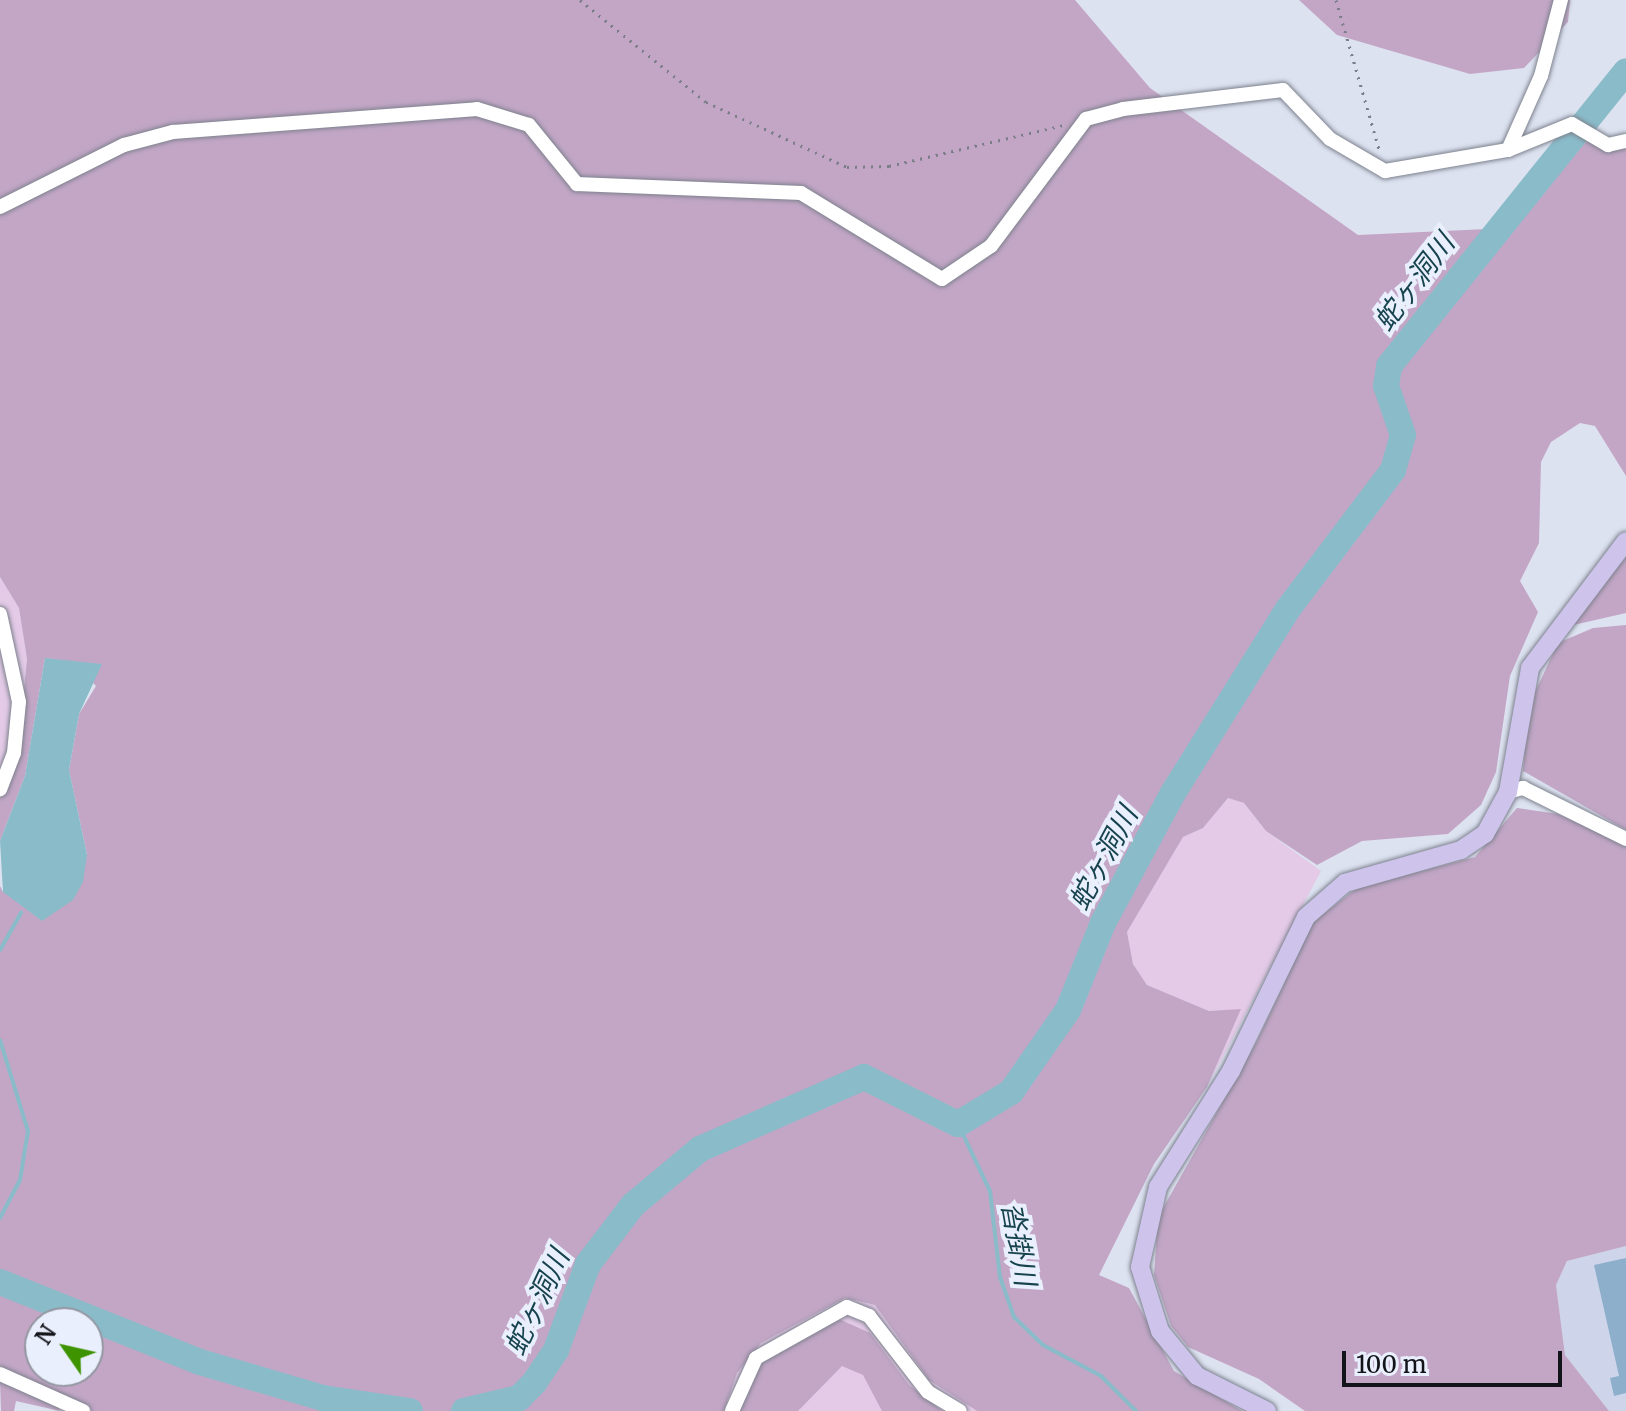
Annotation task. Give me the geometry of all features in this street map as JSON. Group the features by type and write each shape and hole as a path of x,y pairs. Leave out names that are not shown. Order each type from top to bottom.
{"main road":[{"path":"1267,1411 1197,1376 1160,1331 1140,1267 1146,1217 1237,1059 1306,917 1345,883 1461,850 1485,834 1508,792 1530,668 1619,562 1626,541"}],"street":[{"path":"1508,150 1541,76 1561,0"},
{"path":"0,207 124,145 173,132 477,109 529,125 577,184 801,193 942,279 991,246 1086,119 1283,90 1330,139 1385,171 1508,150 1572,124 1597,140 1626,141"},
{"path":"0,614 19,702 14,753 0,789"},
{"path":"1508,792 1523,788 1626,839"},
{"path":"732,1411 756,1358 847,1307 869,1316 928,1392 960,1411"},
{"path":"0,1374 83,1411"}],"path":[{"path":"580,0 706,102 847,167 980,148 1086,119"},
{"path":"1336,0 1385,171"}],"shaded area":[{"path":"0,0 1075,0 1150,88 1358,235 1508,228 1575,150 1588,141 1626,149 1626,476 1595,426 1580,423 1551,442 1541,462 1539,543 1520,581 1538,612 1510,676 1496,772 1481,805 1448,834 1362,841 1317,865 1266,831 1244,803 1228,798 1203,828 1183,837 1127,932 1133,964 1147,985 1209,1011 1241,1009 1207,1087 1154,1164 1099,1275 1129,1288 1174,1371 1242,1411 977,1411 929,1380 875,1305 845,1298 761,1343 737,1373 724,1411 92,1411 41,1387 104,1387 104,1307 24,1307 24,1379 0,1368 0,886 3,892 87,855 69,770 79,714 96,686 73,662 45,658 25,776 0,841 0,797 19,740 27,659 19,608 0,577"},
{"path":"1299,0 1570,0 1568,22 1524,68 1470,74 1337,35"},
{"path":"1626,557 1626,613 1569,626"},
{"path":"0,577 19,608 27,659 19,740 0,797"},
{"path":"1626,625 1626,830 1523,771 1528,707 1558,643 1593,628"},
{"path":"45,658 102,664 79,714 69,770 87,855 83,882 73,900 42,921 3,892 0,841 25,776"},
{"path":"1228,798 1244,803 1266,831 1321,871 1207,1087 1240,1010 1209,1011 1147,985 1133,964 1127,932 1183,837 1203,828"},
{"path":"1517,808 1558,814 1626,846 1626,1246 1567,1261 1556,1285 1565,1355 1609,1411 1305,1411 1259,1379 1188,1347 1171,1326 1154,1275 1158,1217 1257,1041 1313,922 1357,888 1475,857"},
{"path":"1626,1246 1626,1411 1609,1411 1565,1355 1556,1285 1567,1261"},
{"path":"845,1298 875,1305 929,1380 977,1411 724,1411 737,1373 761,1343"},
{"path":"839,1319 870,1333 909,1385 942,1411 882,1411 863,1375 842,1366 798,1411 739,1411 762,1362"},
{"path":"0,1382 57,1405 60,1411 16,1401 14,1411 1,1411"}],"building":[{"path":"1626,1258 1626,1393 1614,1396 1610,1378 1619,1376 1594,1265"}],"waterway":[{"name":"蛇ヶ洞川","path":"464,1411 519,1398 534,1383 556,1350 588,1264 633,1205 700,1149 864,1077 958,1124 1011,1092 1068,1010 1103,923 1173,793 1288,609 1393,470 1403,435 1386,386 1389,366 1626,71"},
{"path":"0,950 21,913"},
{"path":"0,1040 28,1131 20,1180 0,1218"},
{"name":"沓掛川","path":"958,1124 990,1191 1000,1277 1014,1317 1043,1345 1101,1376 1136,1411"},
{"name":"蛇ヶ洞川","path":"0,1282 200,1362 323,1398 410,1411"}]}
